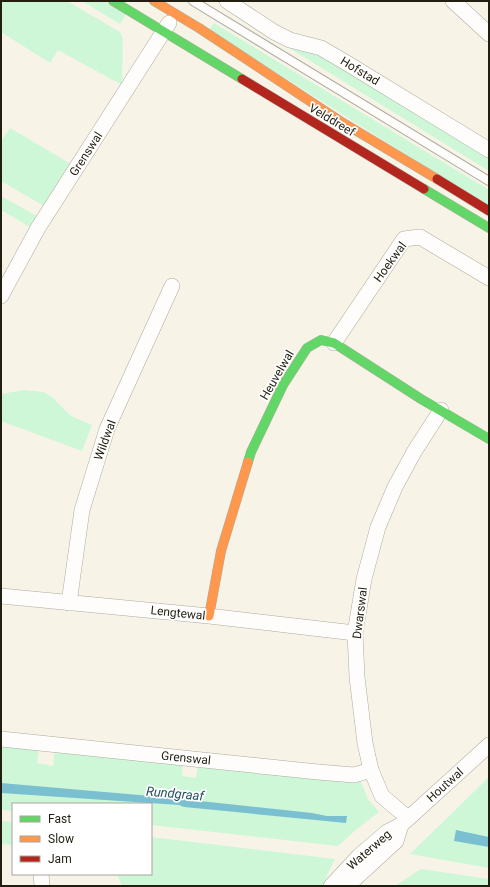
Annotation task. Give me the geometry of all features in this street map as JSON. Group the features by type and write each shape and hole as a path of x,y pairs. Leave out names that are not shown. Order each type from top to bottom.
{"main road":[{"name":"Velddreef","path":"113,1 489,228"},
{"name":"Velddreef","path":"154,1 175,13 340,120 489,211"},
{"name":"Heuvelwal","path":"209,616 221,551 250,452 283,385 307,348 321,340 334,343"},
{"path":"334,343 489,439"}],"street":[{"name":"Hofstad","path":"227,1 274,32 290,40 320,48 346,62 489,150"},
{"path":"453,1 489,34"},
{"name":"Grenswal","path":"1,296 38,228 175,13"},
{"name":"Hoekwal","path":"334,343 404,239 420,237 489,278"},
{"name":"Wildwal","path":"69,603 82,510 107,429 172,286"},
{"name":"Dwarswal","path":"404,822 382,796 371,770 365,742 357,677 355,633 364,579 378,527 394,487 441,410"},
{"name":"Lengtewal","path":"1,596 209,616 355,633"},
{"name":"Grenswal","path":"1,739 318,772 354,775 371,770"},
{"name":"Houtwal","path":"404,822 489,744"},
{"name":"Waterweg","path":"331,886 359,856 387,832 404,822"},
{"name":"Waterweg","path":"347,886 396,841 404,822"},
{"path":"41,875 42,886"}],"lane":[{"path":"193,1 489,181"}],"green space":[{"path":"1,1 67,1 120,32 123,39 122,85 58,50 50,63 1,32"},
{"path":"82,1 104,1 126,14 120,24"},
{"path":"214,23 489,190 489,207 209,30"},
{"path":"281,43 319,54 489,156 489,171"},
{"path":"10,128 71,164 44,206 1,181 1,141"},
{"path":"1,196 37,216 30,227 1,210"},
{"path":"24,390 44,392 52,397 71,416 92,425 82,451 1,421 1,394"},
{"path":"1,744 39,748 37,763 53,766 55,750 183,763 182,776 196,778 198,766 361,782 368,799 379,812 338,846 152,825 152,803 12,803 12,811 1,810"},
{"path":"489,777 489,868 410,854"},
{"path":"1,821 12,822 12,845 1,844"},
{"path":"152,837 335,859 322,886 122,886 117,875 152,875"},
{"path":"421,869 489,879 489,886 395,886"}],"water":[{"path":"1,783 162,797 312,813 327,816 347,816 346,823 184,807 179,805 1,793"},
{"path":"456,830 489,837 489,847 454,841"}],"traffic: fast":[{"path":"113,1 242,79"},
{"path":"424,189 489,228"},
{"path":"248,462 251,452 283,385 307,348 321,340 334,343 421,399 489,439"}],"traffic: slow":[{"path":"154,1 199,28 340,121 437,179"},
{"path":"209,616 221,551 248,462"}],"traffic: jam":[{"path":"242,79 424,189"},
{"path":"437,179 489,211"}],"water label":[{"name":"Rundgraaf","path":"175,793"}]}
